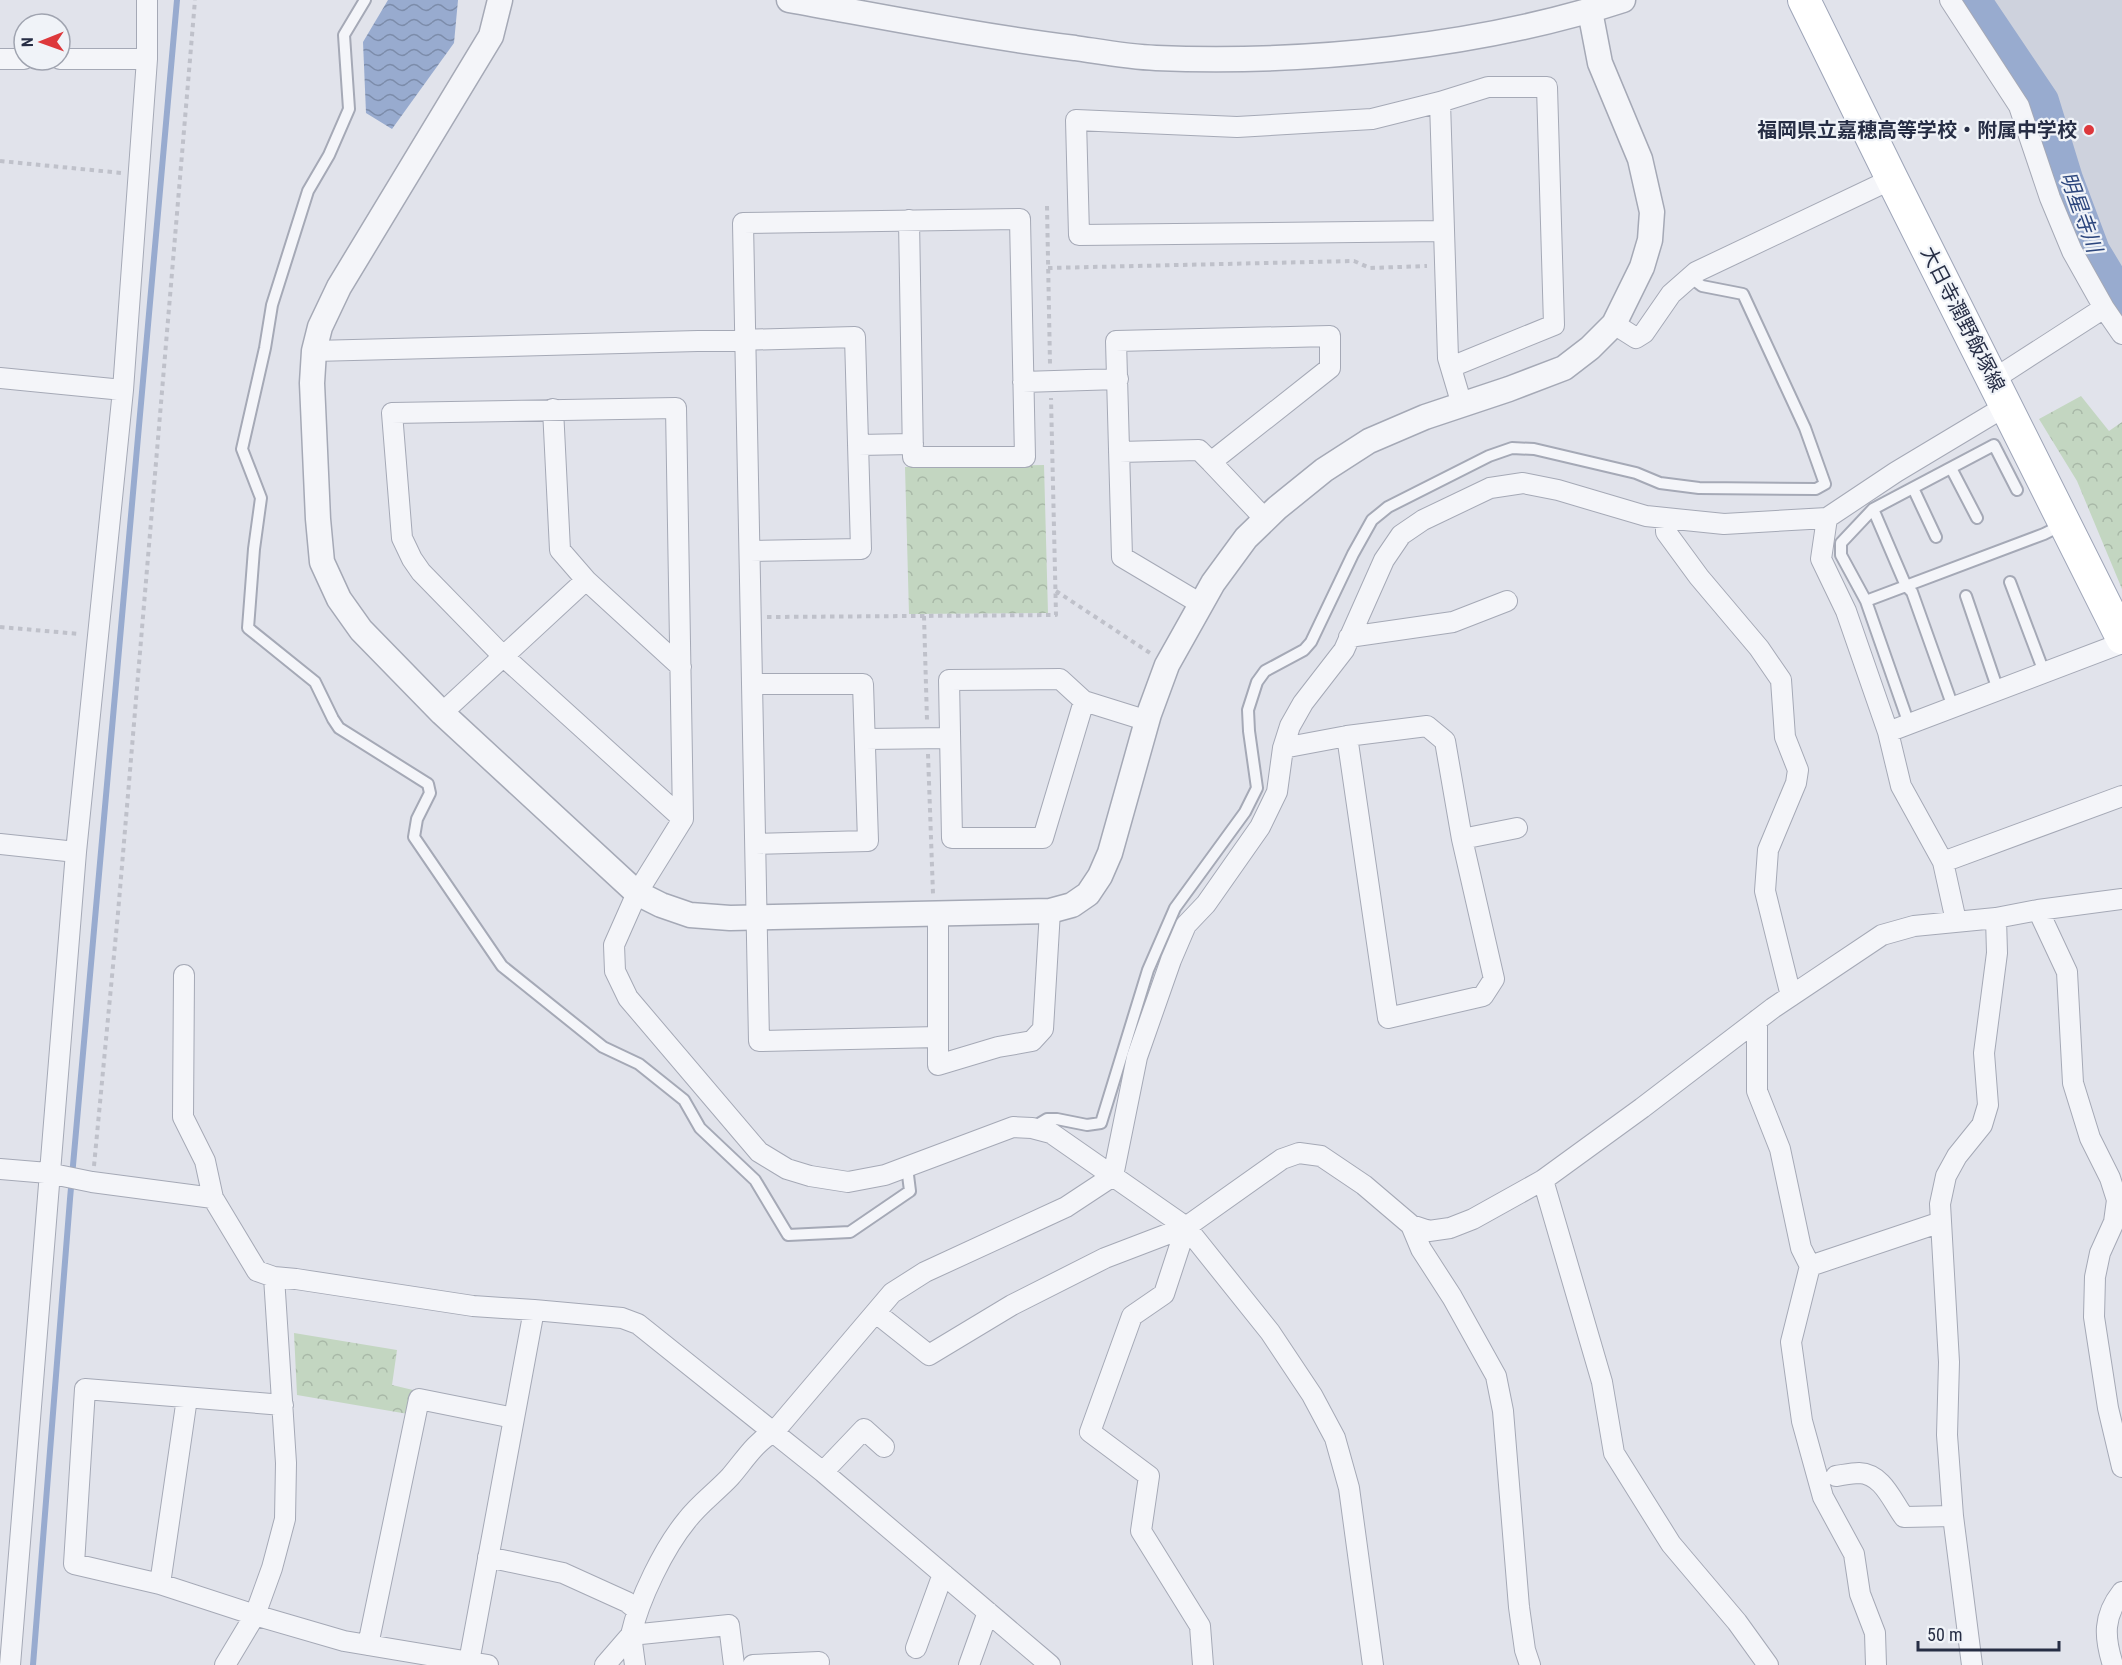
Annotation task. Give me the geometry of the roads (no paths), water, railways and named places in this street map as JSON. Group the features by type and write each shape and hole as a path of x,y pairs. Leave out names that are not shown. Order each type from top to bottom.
{"main road":[{"name":"大日寺潤野飯塚線","path":"1804,0 2122,638"}],"street":[{"path":"10,1665 54,1174 76,852 123,390 147,59 147,0"},
{"path":"501,0 491,36 339,287 320,327 314,351 312,383 322,562 339,599 361,630 442,713 637,893 661,905 690,915 757,917 1050,911 1072,905 1080,900 1088,894 1100,876 1110,853 1148,721 1167,665 1213,583 1246,538 1324,470 1369,441 1425,417 1564,368 1590,348 1614,324 1642,267 1650,240 1652,212 1640,159 1600,63 1590,11"},
{"path":"789,0 1036,43 1155,58 1290,58 1376,50 1485,35 1590,11 1623,0"},
{"path":"1950,0 2019,106 2050,198 2072,251 2104,308 2122,334"},
{"path":"72,59 147,59"},
{"path":"1444,231 1079,235 1076,120 1237,127 1372,119 1488,87 1547,87 1554,325 1451,367"},
{"path":"1440,102 1448,358 1462,405"},
{"path":"1614,324 1636,338 1644,333 1671,294 1696,272 1892,179"},
{"path":"909,220 913,457 1025,456 1020,219 909,220 742,223 759,1041 938,1037"},
{"path":"635,1665 631,1635 637,1610 667,1551 687,1519 729,1478 762,1438 774,1432 892,1293 925,1272 1066,1207 1113,1176 1137,1057 1171,960 1186,925 1206,904 1260,827 1276,792 1283,748 1290,726 1344,650 1383,560 1401,535 1423,520 1490,488 1523,483 1558,490 1646,516 1724,524 1827,518 1896,472 2000,393 2104,308"},
{"path":"1201,604 1122,557 1116,341 1330,336 1330,369 1211,462"},
{"path":"314,351 855,337 861,549 750,551"},
{"path":"0,378 123,390"},
{"path":"1023,382 1118,379"},
{"path":"683,819 503,656 421,572 402,537 392,413 676,408 683,819 637,893 614,945 615,971 628,998 759,1152 787,1169 810,1176 848,1182 885,1175 1013,1127 1032,1128 1051,1133 1186,1227 1270,1332 1312,1395 1335,1438 1349,1488 1373,1665"},
{"path":"553,409 560,550 586,580 681,667"},
{"path":"858,445 913,444"},
{"path":"1119,452 1199,450 1266,519"},
{"path":"1666,518 1666,532 1699,577 1759,648 1781,680 1785,737 1798,770 1796,783 1768,850 1765,891 1791,996"},
{"path":"1827,518 1821,559 1846,611 1888,732 1901,786 1943,862 1956,921"},
{"path":"442,713 586,580"},
{"path":"1349,638 1453,622 1507,602"},
{"path":"1888,732 2122,643"},
{"path":"1084,701 1043,838 952,838 949,680 1060,679 1084,701 1148,721"},
{"path":"752,684 863,684 868,841 756,844"},
{"path":"1283,748 1347,736 1427,726 1445,741 1462,839 1494,979 1483,996 1388,1017 1347,736"},
{"path":"865,739 950,738"},
{"path":"1943,862 2122,796"},
{"path":"1462,839 1517,828"},
{"path":"0,844 76,852"},
{"path":"876,1313 929,1355 1012,1305 1105,1258 1186,1227 1282,1159 1299,1153 1321,1156 1364,1185 1411,1225 1429,1231 1450,1228 1473,1219 1543,1180 1757,1020 1882,935 1914,926 1996,918 2122,899"},
{"path":"2038,910 2067,972 2073,1083 2090,1138 2110,1178 2117,1200 2118,1222 2100,1253 2095,1277 2094,1317 2108,1408 2122,1467"},
{"path":"938,914 938,1065 998,1047 1032,1041 1038,1035 1042,1029 1050,911"},
{"path":"1972,1665 1953,1516 1947,1435 1949,1362 1940,1204 1946,1176 1957,1156 1982,1125 1988,1105 1984,1053 1997,953 1996,918"},
{"path":"184,975 183,1117 205,1161 213,1198 257,1271 274,1277 473,1306 622,1318 638,1324 823,1472 1050,1665"},
{"path":"1757,1020 1757,1091 1780,1149 1801,1248 1810,1266 1791,1341 1802,1421 1823,1497 1854,1554 1860,1594 1875,1633 1876,1665"},
{"path":"0,1169 54,1174 92,1182 213,1198"},
{"path":"1543,1180 1602,1382 1614,1453 1671,1544 1737,1622 1768,1665"},
{"path":"1810,1266 1941,1222"},
{"path":"1411,1225 1421,1249 1452,1297 1496,1376 1503,1411 1519,1607 1525,1650 1530,1665"},
{"path":"1186,1227 1164,1294 1132,1316 1090,1432 1149,1476 1141,1531 1200,1626 1203,1665"},
{"path":"225,1665 255,1615 272,1568 285,1519 286,1463 274,1277"},
{"path":"283,1405 85,1389 74,1564 160,1584 344,1641 478,1663 488,1557 534,1310"},
{"path":"160,1584 187,1398"},
{"path":"369,1645 419,1399 514,1418"},
{"path":"823,1472 864,1429 884,1447"},
{"path":"1836,1476 1859,1473 1871,1476 1881,1483 1904,1518 1953,1516"},
{"path":"488,1557 563,1573 627,1602 637,1610"},
{"path":"916,1648 943,1574"},
{"path":"2113,1665 2106,1625 2112,1605 2122,1592"},
{"path":"969,1665 988,1612"},
{"path":"604,1665 631,1635 729,1625 734,1665"},
{"path":"753,1665 819,1662"}],"lane":[{"path":"365,0 344,34 349,109 329,155 308,191 272,305 243,449 261,498 254,549 248,628 315,682 339,728 428,784 430,793 417,819 414,837 502,966 603,1047 639,1064 684,1100 699,1128 755,1180 788,1235 850,1232 910,1191 907,1167"},
{"path":"1032,1128 1047,1119 1087,1125 1101,1123 1148,970 1175,908 1245,813 1257,788 1248,710 1257,682 1265,671 1304,650 1311,642 1372,520 1388,507 1489,456 1512,448 1534,449 1636,473 1660,483 1699,488 1816,489 1825,484 1805,428 1743,294 1702,286 1690,277"},
{"path":"1909,724 1866,601 1841,555 1841,543 1873,510 1994,445 2017,490"},
{"path":"1951,468 1977,518"},
{"path":"1912,488 1936,537"},
{"path":"1873,510 1906,586 1912,592 1953,707"},
{"path":"1866,601 2044,534 2065,523"},
{"path":"2010,582 2044,672"},
{"path":"1966,596 1998,690"}],"water":[{"path":"388,0 458,0 454,43 392,129 366,113 363,42"}],"waterway":[{"path":"33,1665 70,1199 177,0"},
{"name":"明星寺川","path":"1974,0 2042,101 2066,179 2093,251 2122,299"}],"place":[{"name":"福岡県立嘉穂高等学校・附属中学校","path":"2089,130"}]}
